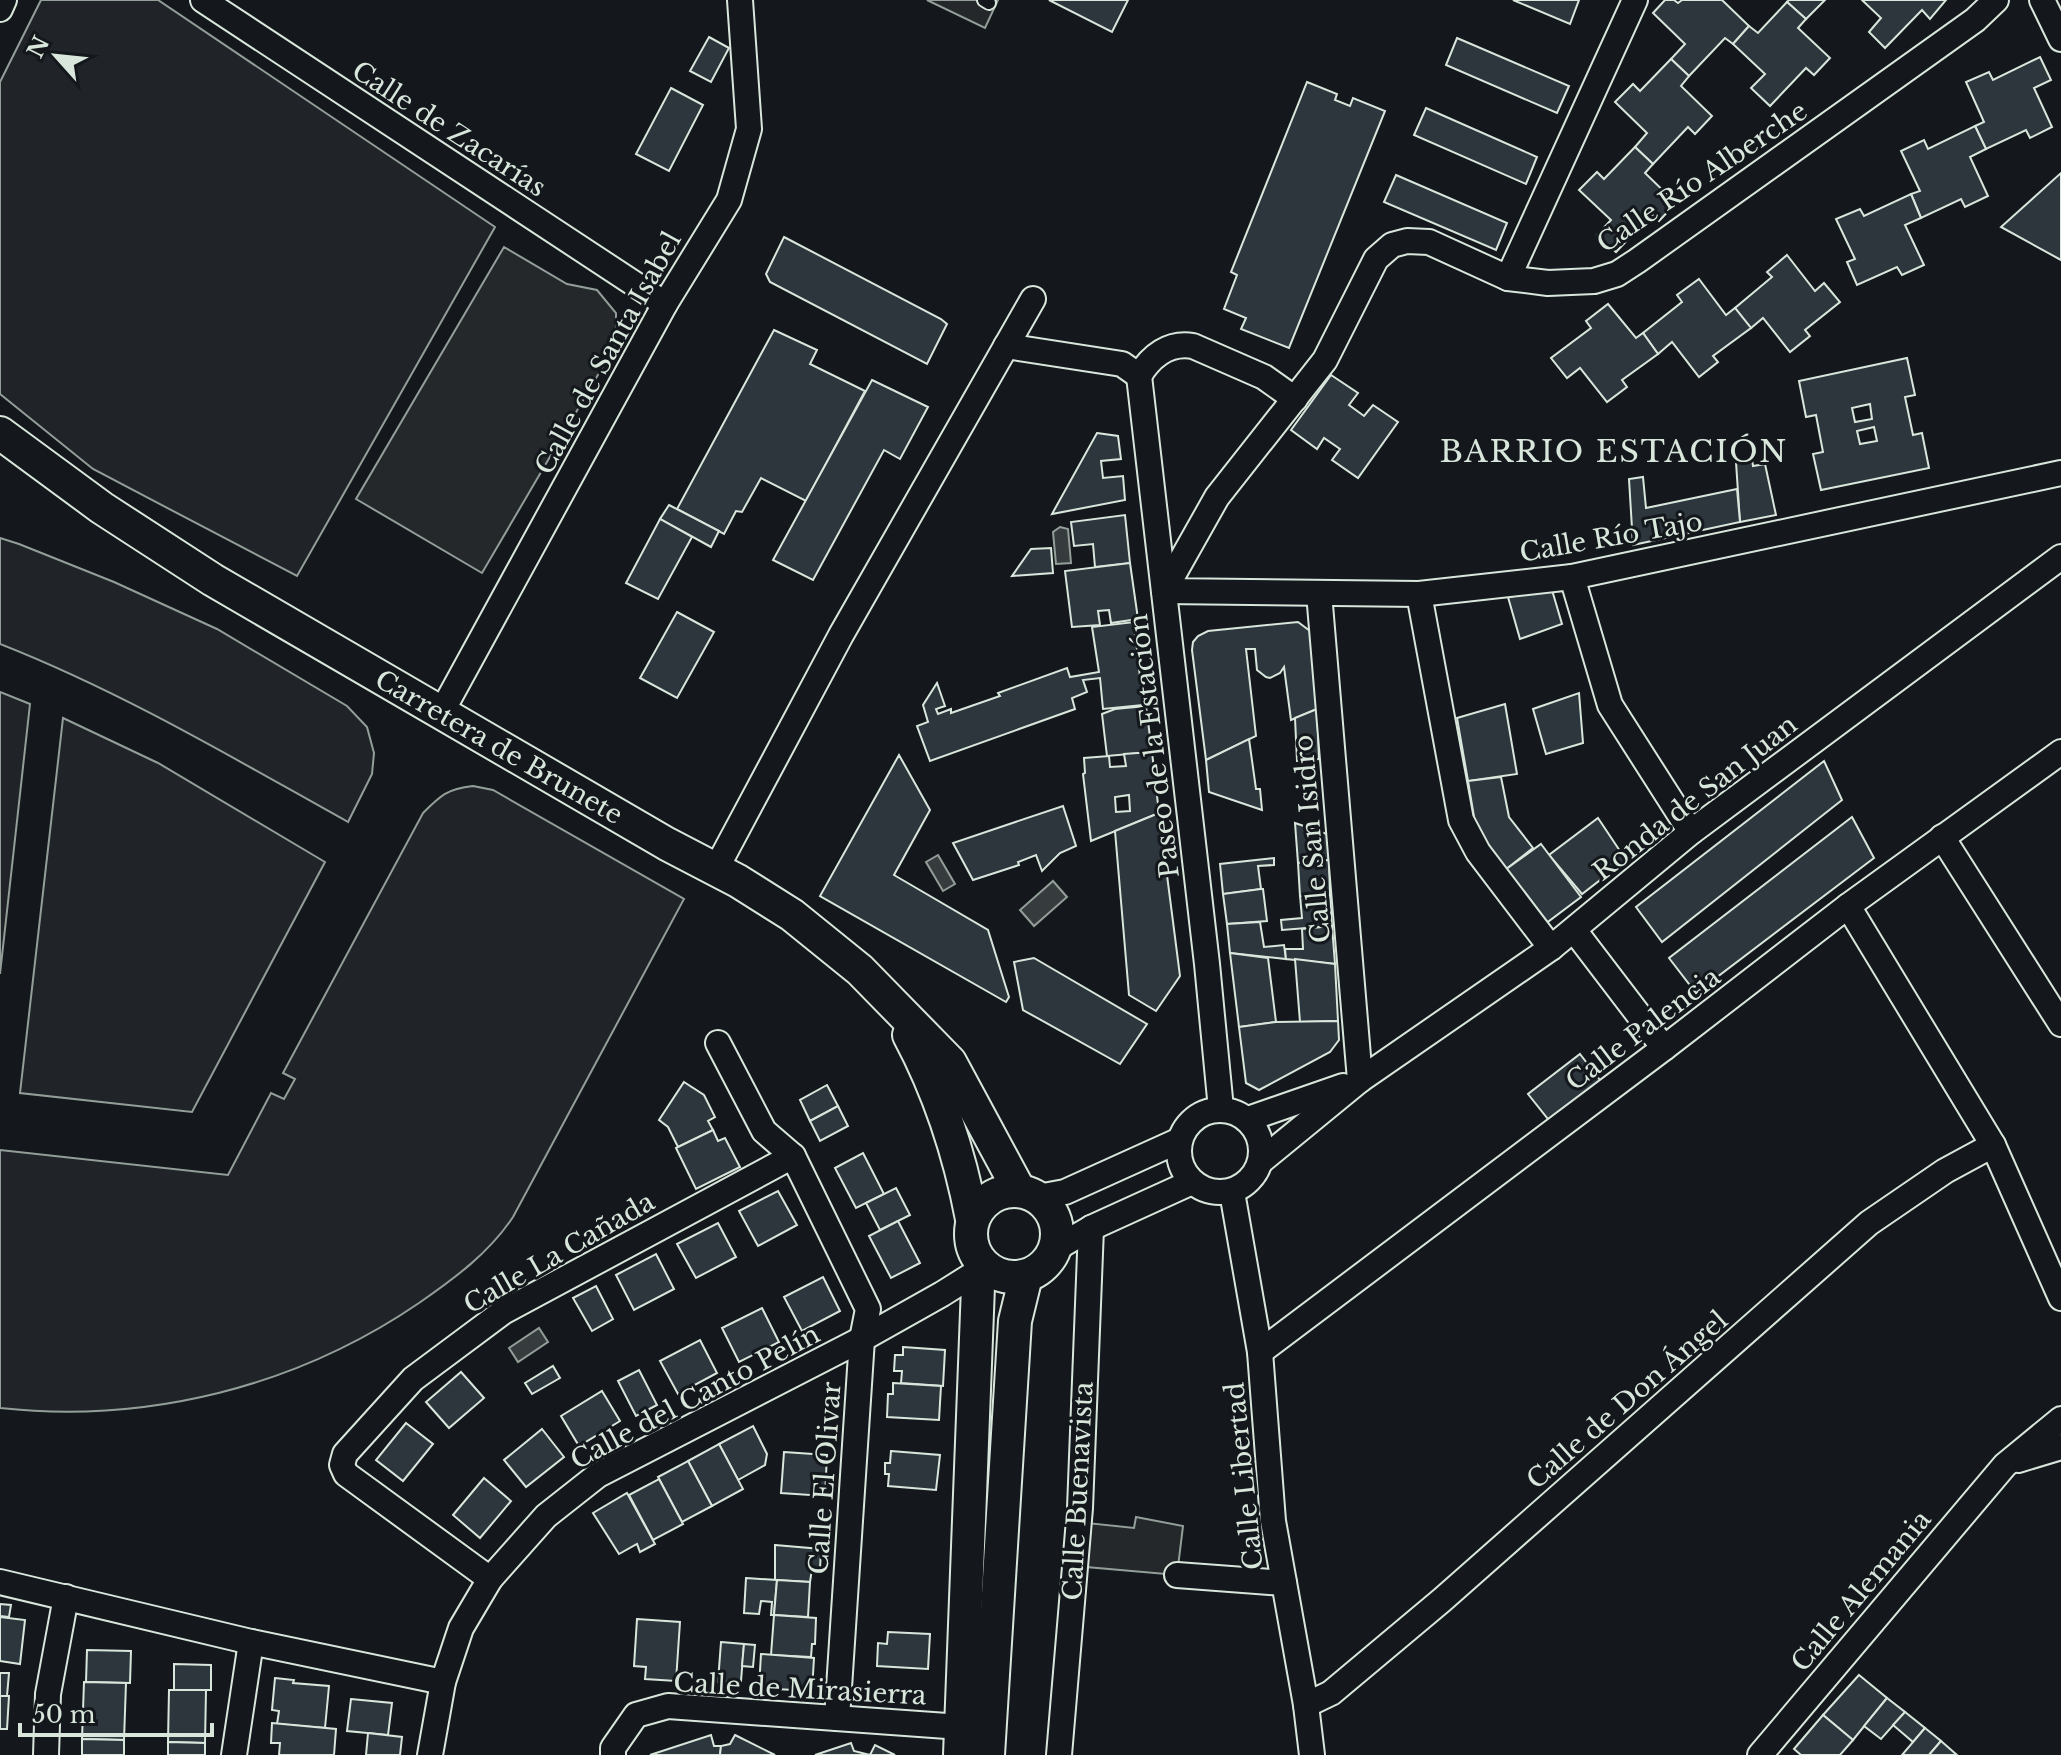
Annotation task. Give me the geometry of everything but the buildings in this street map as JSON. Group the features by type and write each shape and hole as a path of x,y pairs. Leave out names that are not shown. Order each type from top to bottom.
{"street":[{"path":"0,9 4,0"},
{"name":"Calle de Zacarías","path":"203,0 665,304"},
{"name":"Calle de Santa Isabel","path":"441,713 665,304 729,200 749,129 740,0"},
{"path":"1508,278 1635,0"},
{"name":"Calle Río Alberche","path":"1164,591 1217,497 1325,360 1376,259 1392,245 1407,241 1429,242 1508,278 1548,283 1594,281 1617,274 1962,30 1996,0"},
{"path":"2042,0 2061,39"},
{"path":"727,875 841,635 1033,299"},
{"path":"1006,346 1122,364 1139,376 1147,363 1160,352 1181,344 1193,346 1264,377 1295,399"},
{"name":"Paseo de la Estación","path":"1139,376 1221,1109"},
{"name":"Carretera de Brunete","path":"0,433 102,508 213,580 792,915 860,970 950,1062 1028,1194"},
{"name":"Calle Río Tajo","path":"1164,591 1419,594 1572,577 2061,473"},
{"name":"Ronda de San Juan","path":"1232,1192 1254,1176 1261,1161 1360,1080 1551,948 1691,832 2061,557"},
{"path":"1572,577 1610,705 1691,832"},
{"name":"Calle San Isidro","path":"1319,593 1360,1080"},
{"path":"1419,594 1461,820 1478,852 1551,948"},
{"name":"Calle Palencia","path":"1260,1352 1848,906 2061,752"},
{"path":"1942,837 2061,1024"},
{"path":"1848,906 1993,1145 2061,1298"},
{"path":"1574,930 1664,1048"},
{"name":"Carretera de Brunete","path":"888,997 928,1070 963,1176 972,1219"},
{"name":"Calle El Olivar","path":"718,1043 764,1131 793,1156 868,1309 862,1339 837,1718"},
{"name":"Ronda de San Juan","path":"1248,1119 1360,1080"},
{"path":"1232,1192 1206,1191 1192,1182 1183,1170 1179,1157 1180,1140 1190,1123 1206,1112 1221,1109 1235,1112 1248,1119 1258,1133 1262,1147 1261,1161"},
{"path":"1028,1194 1048,1207 1056,1220 1058,1235 1055,1249 1038,1270 1026,1276 1005,1277 985,1267 971,1245 972,1219 990,1197 1004,1191 1028,1194 1065,1192 1180,1140"},
{"name":"Calle de Don Ángel","path":"1306,1705 1331,1693 1442,1600 1869,1223 1945,1171 1993,1145"},
{"name":"Calle La Cañada","path":"490,1579 346,1474 342,1465 345,1454 413,1379 503,1312 793,1156"},
{"path":"1055,1249 1091,1228 1192,1182"},
{"name":"Calle Libertad","path":"1232,1192 1260,1352 1273,1521 1312,1755"},
{"name":"Calle Buenavista","path":"1059,1755 1080,1508 1091,1228"},
{"path":"961,1741 978,1286 985,1267"},
{"name":"Calle del Canto Pelín","path":"430,1755 443,1682 461,1628 490,1579 546,1516 598,1475 862,1339 985,1267"},
{"path":"988,1755 1015,1321 1026,1276"},
{"name":"Calle Alemania","path":"1760,1755 2005,1465 2061,1419"},
{"path":"2005,1465 2061,1447"},
{"path":"1177,1575 1284,1583"},
{"path":"0,1582 251,1642 443,1682"},
{"path":"46,1755 48,1694 66,1597"},
{"path":"234,1755 251,1642"},
{"name":"Calle de Mirasierra","path":"613,1755 613,1748 636,1715 668,1706 837,1718 961,1741"}],"shaded area":[{"path":"41,0 158,0 495,227 297,576 93,469 0,394 0,82"},
{"path":"927,0 998,0 985,28"},
{"path":"504,247 567,284 597,290 616,313 616,344 482,573 356,499"},
{"path":"1060,527 1068,529 1071,563 1056,564 1053,532"},
{"path":"0,538 114,582 217,629 347,706 367,727 374,753 372,774 348,822 220,750 90,683 0,644"},
{"path":"0,692 30,704 0,974"},
{"path":"63,718 158,763 325,862 192,1112 20,1093"},
{"path":"473,786 493,790 684,899 504,1230 470,1264 419,1303 372,1332 322,1357 271,1377 218,1393 165,1404 55,1412 0,1408 0,1150 228,1175 271,1093 284,1099 295,1079 283,1073 423,813 445,794"},
{"path":"938,855 955,884 943,891 926,862"},
{"path":"1053,881 1067,897 1034,926 1020,910"},
{"path":"539,1328 548,1342 518,1362 509,1348"},
{"path":"1136,1517 1183,1526 1177,1575 1075,1566 1078,1522 1134,1528"}],"district":[{"name":"BARRIO ESTACIÓN","path":"1614,452"}]}
